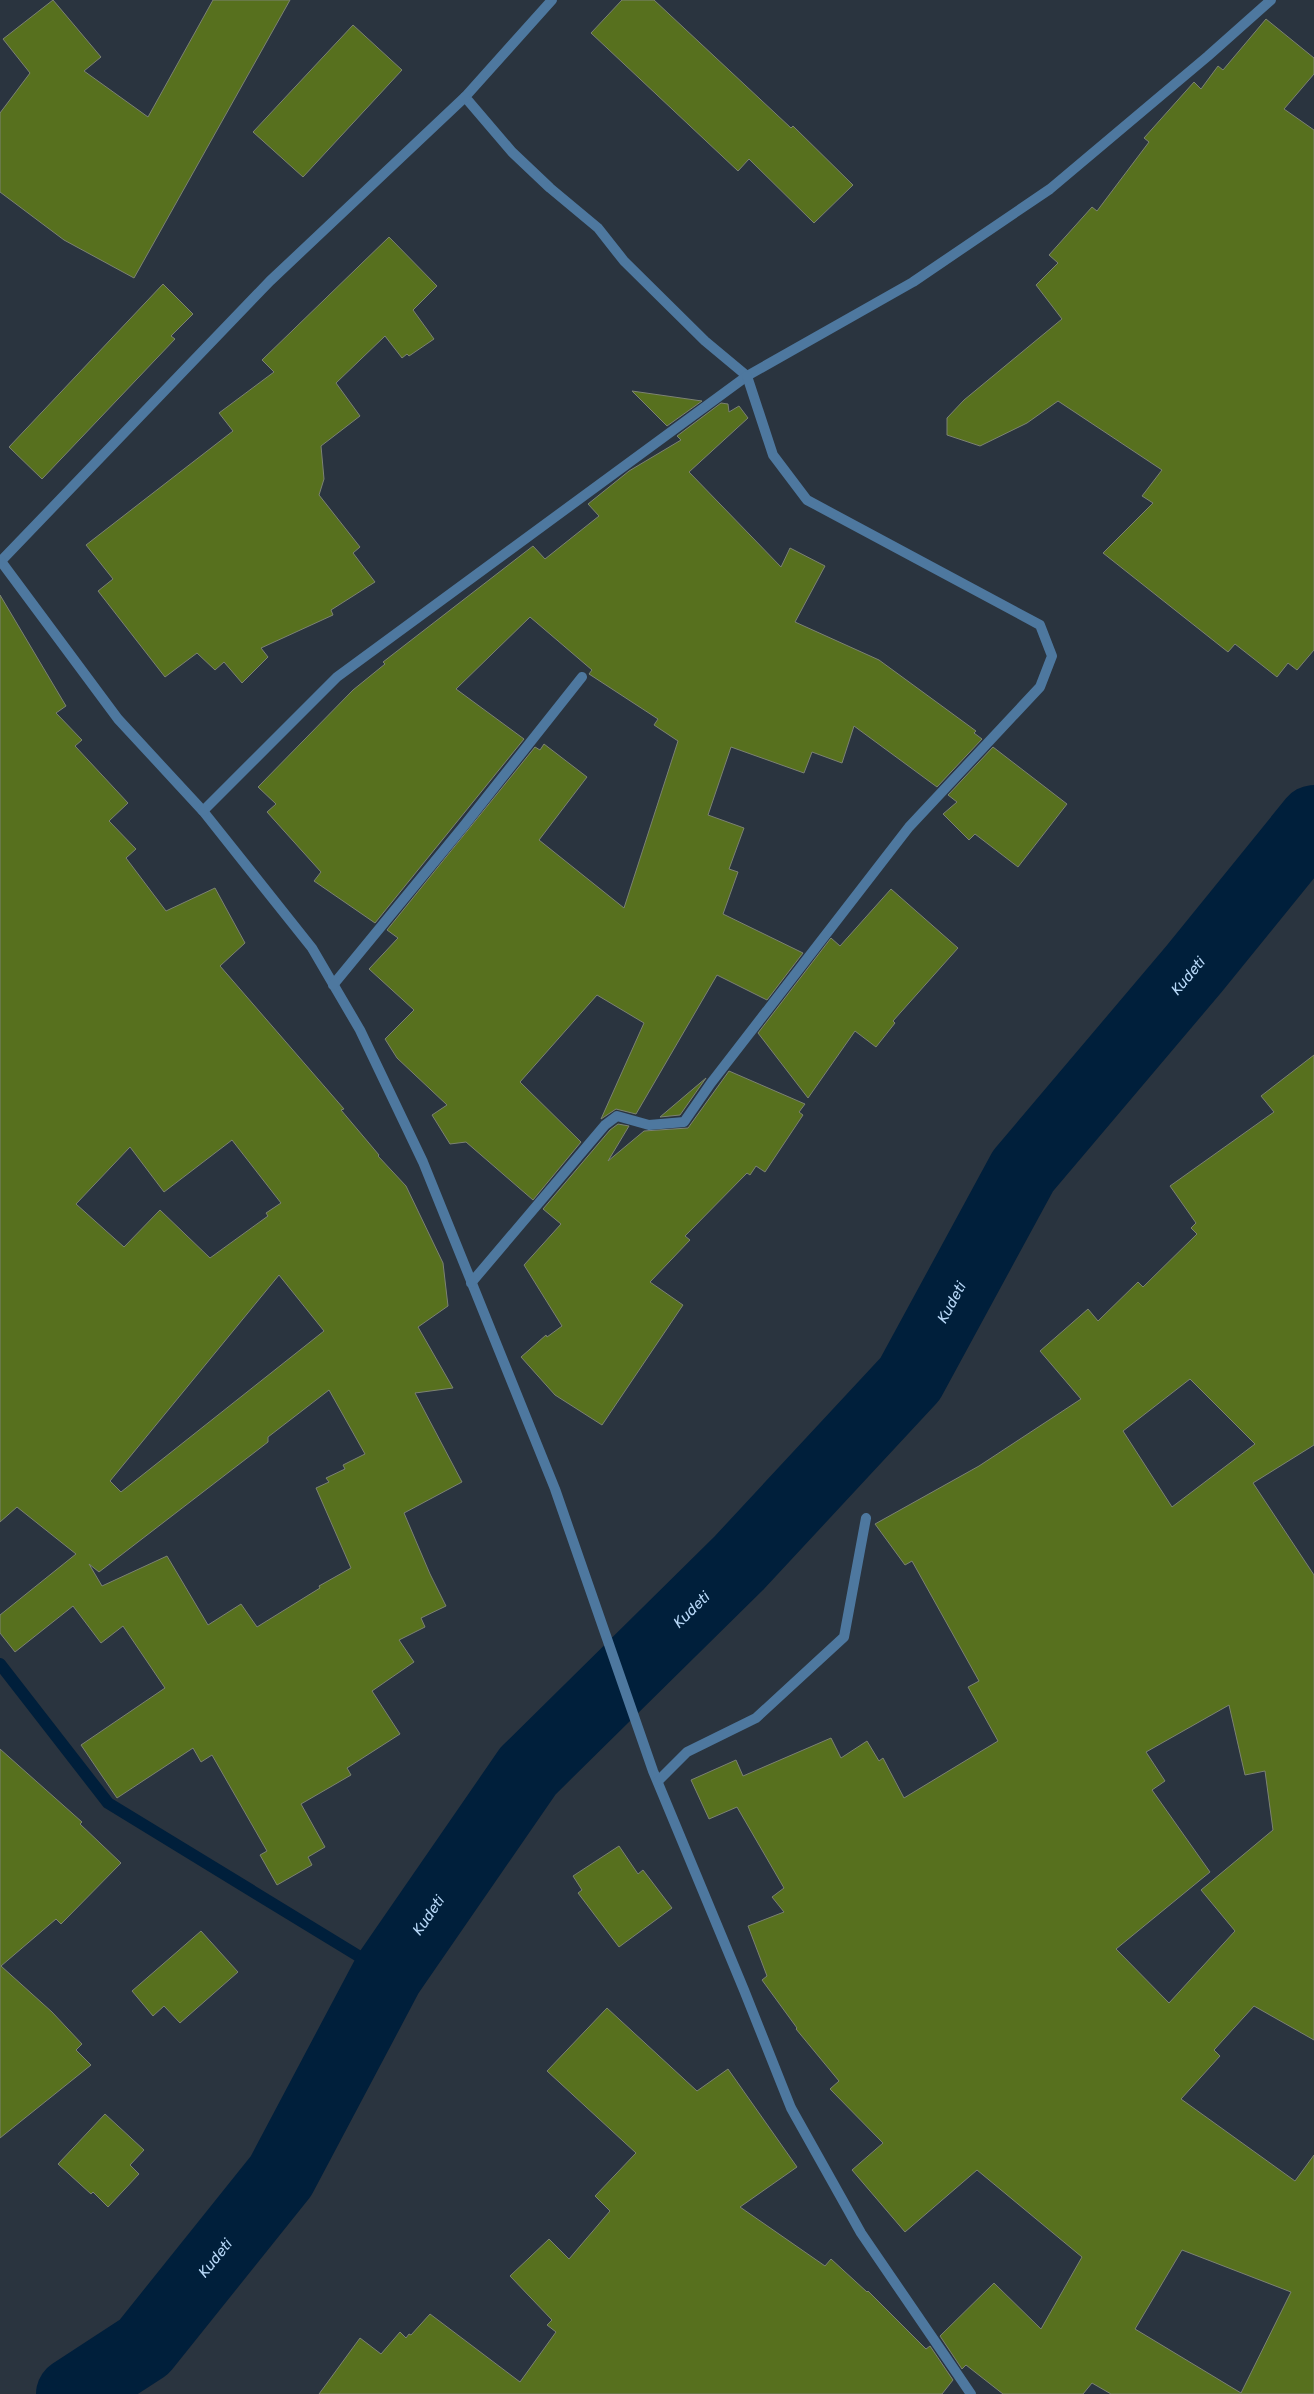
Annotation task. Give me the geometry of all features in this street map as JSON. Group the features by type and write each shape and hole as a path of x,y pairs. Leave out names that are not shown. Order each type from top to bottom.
{"street":[{"path":"552,0 465,97 270,281 0,560 118,719 203,811 312,948 360,1030 423,1162 555,1489 653,1770 790,2108 861,2233 971,2394"},
{"path":"203,811 337,677 747,376 913,282 1050,189 1208,56 1271,0"},
{"path":"465,97 512,152 550,188 598,228 624,261 705,342 747,376 773,454 807,500 1040,625 1052,656 1040,687 909,827 711,1083 684,1122 649,1125 616,1116 605,1125 471,1283"},
{"path":"333,985 463,827 582,676"},
{"path":"658,1781 687,1752 756,1718 844,1637 866,1518"}],"building":[{"path":"53,0 101,57 84,71 148,117 213,0 290,0 134,278 64,240 0,192 0,113 30,73 3,39"},
{"path":"622,0 654,0 791,128 793,126 853,185 814,223 749,159 738,171 591,33"},
{"path":"1266,19 1314,58 1314,74 1284,109 1314,130 1314,650 1297,670 1288,663 1277,677 1235,644 1228,652 1103,553 1153,503 1142,496 1162,470 1058,401 1027,423 980,446 947,435 947,418 964,400 1062,319 1036,285 1058,263 1049,255 1092,207 1097,211 1149,142 1144,138 1194,82 1201,89 1218,66 1223,70"},
{"path":"353,25 402,70 303,177 253,132"},
{"path":"389,237 437,286 413,310 434,339 409,356 407,354 402,358 385,336 336,383 360,416 321,446 324,479 319,495 360,547 353,553 375,582 331,610 333,615 261,648 268,657 242,683 224,662 215,670 197,653 165,677 98,591 113,579 86,545 233,431 219,413 274,372 262,360"},
{"path":"163,284 193,314 171,336 175,339 42,479 9,447"},
{"path":"632,391 702,401 667,426"},
{"path":"721,403 728,404 729,412 739,406 748,418 689,472 781,567 790,548 825,566 795,622 879,660 976,731 974,733 982,739 937,787 854,726 842,763 812,752 804,773 731,747 708,815 744,828 729,869 738,872 723,914 803,953 767,1000 717,975 636,1114 616,1109 601,1119 644,1023 597,995 520,1082 581,1142 533,1200 466,1142 450,1144 432,1115 447,1105 397,1058 385,1039 414,1010 369,969 398,938 387,930 535,747 540,750 544,744 587,777 539,840 624,908 678,741 654,725 658,719 589,674 592,670 530,617 456,689 524,739 375,923 314,881 321,872 267,812 276,804 258,787 353,690 385,664 383,662 533,546 545,559 599,516 588,504 629,471 681,440 677,436"},
{"path":"0,595 66,706 56,713 82,740 75,746 128,803 109,821 136,849 126,858 166,911 215,888 245,943 220,966 344,1109 341,1110 378,1156 406,1186 443,1263 448,1306 418,1327 453,1388 415,1393 462,1482 404,1513 446,1606 421,1618 425,1627 399,1640 414,1662 372,1691 400,1734 347,1768 351,1775 301,1804 325,1847 308,1857 312,1865 277,1885 260,1855 267,1851 212,1755 201,1762 193,1748 117,1798 81,1745 165,1688 123,1626 101,1643 73,1606 15,1652 0,1633 0,1615 76,1554 17,1507 0,1522","holes":["232,1140 281,1203 266,1213 268,1216 210,1258 160,1210 124,1247 76,1204 130,1147 164,1192","279,1275 324,1331 121,1492 110,1481","329,1390 365,1454 343,1465 345,1469 326,1478 329,1482 316,1488 351,1568 319,1586 320,1588 257,1627 241,1604 208,1625 167,1556 102,1586 89,1564 99,1572 268,1442 268,1437"]},
{"path":"993,747 1067,804 1018,867 975,834 969,840 943,814 957,802 948,795"},
{"path":"891,889 958,948 893,1021 895,1023 876,1047 855,1031 808,1098 758,1033 831,938 840,946"},
{"path":"1314,1055 1314,1445 1253,1483 1314,1575 1314,2040 1254,2006 1214,2050 1220,2056 1181,2099 1295,2181 1314,2155 1314,2394 1111,2394 1092,2383 1083,2394 1003,2394 966,2365 962,2369 940,2336 994,2283 1041,2329 1082,2257 977,2170 905,2232 852,2170 883,2143 830,2089 839,2081 796,2029 762,1980 767,1976 748,1926 784,1912 772,1897 784,1888 737,1807 709,1819 691,1780 736,1760 743,1776 831,1738 841,1758 867,1741 879,1761 883,1758 904,1798 998,1741 968,1687 979,1681 912,1561 905,1565 875,1524 979,1466 1081,1399 1040,1351 1088,1309 1098,1321 1138,1282 1143,1287 1197,1234 1191,1228 1196,1223 1170,1186 1274,1112 1261,1096","holes":["1190,1379 1255,1444 1172,1507 1123,1431","1229,1705 1245,1775 1265,1771 1273,1830 1201,1890 1235,1931 1169,2003 1116,1949 1210,1872 1152,1790 1165,1781 1146,1752","1182,2250 1291,2292 1241,2393 1135,2329"]},
{"path":"729,1071 805,1104 799,1112 803,1115 765,1172 756,1166 750,1175 747,1173 685,1236 690,1240 650,1282 683,1305 602,1425 555,1395 521,1357 546,1335 547,1337 562,1326 524,1265 561,1224 543,1209 610,1130 618,1124 629,1126 608,1161 644,1131 688,1128"},
{"path":"706,1078 680,1115 660,1117"},
{"path":"0,1749 82,1822 80,1824 121,1863 61,1924 56,1919 1,1966 52,2012 82,2044 76,2050 91,2065 0,2138"},
{"path":"619,1846 638,1874 643,1870 672,1908 619,1947 578,1893 582,1890 573,1876"},
{"path":"201,1931 238,1972 180,2023 164,2006 153,2016 132,1991"},
{"path":"607,2008 697,2091 728,2069 797,2167 740,2207 825,2266 831,2259 868,2291 926,2349 930,2346 953,2380 942,2394 319,2394 360,2338 381,2354 400,2332 406,2338 409,2334 411,2335 430,2314 520,2382 556,2332 547,2325 552,2320 510,2276 549,2239 569,2259 610,2211 595,2196 636,2153 547,2071"},
{"path":"105,2114 144,2150 130,2165 139,2174 108,2207 93,2192 91,2194 58,2164"}],"waterway":[{"name":"Kudeti","path":"72,2394 144,2347 281,2176 388,1974 528,1771 739,1563 910,1379 1023,1171 1194,969 1314,821"},
{"path":"0,1664 108,1803 388,1974"}]}
